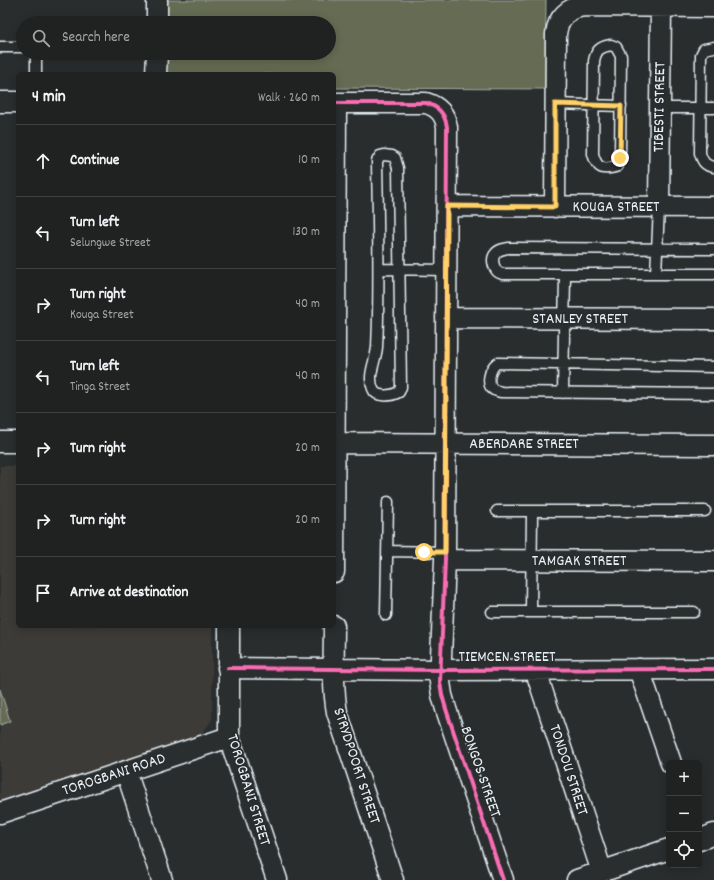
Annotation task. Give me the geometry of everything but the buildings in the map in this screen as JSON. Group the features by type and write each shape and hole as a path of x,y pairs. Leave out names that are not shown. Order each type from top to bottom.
{"street":[{"path":"157,0 157,16"},
{"path":"555,207 557,26 565,13 584,6 714,7"},
{"name":"TIBESTI STREET","path":"659,207 661,7"},
{"path":"156,72 157,60"},
{"path":"0,102 16,102"},
{"name":"BONGOS STREET","path":"336,103 426,103 439,109 446,121 445,556 440,682 444,702 503,880"},
{"name":"KOUGA STREET","path":"447,206 714,207"},
{"name":"STANLEY STREET","path":"446,318 714,319"},
{"path":"0,442 16,442"},
{"name":"ABERDARE STREET","path":"336,443 714,445"},
{"name":"TAMGAK STREET","path":"445,556 531,560 714,561"},
{"name":"TOROGBANI STREET","path":"228,628 229,737 277,880"},
{"name":"STRYDPOORT STREET","path":"334,628 335,702 339,721 392,880"},
{"name":"TIEMCEN STREET","path":"228,668 440,670 714,668"},
{"name":"TONDOU STREET","path":"535,669 602,872"},
{"path":"639,669 670,760"},
{"name":"TOROGBANI ROAD","path":"0,813 229,737"},
{"path":"126,771 162,880"},
{"path":"702,839 714,834"},
{"path":"577,880 666,850"}],"lane":[{"path":"611,45 616,47 621,56 621,106 619,163 618,166 605,169 598,166 595,162 593,154 594,61 595,54 598,49 603,46 611,45"},
{"path":"0,47 16,47"},
{"path":"714,47 704,49 701,55 702,108 700,153 703,162 708,166 714,167"},
{"path":"36,60 36,72"},
{"path":"555,104 621,106"},
{"path":"660,108 714,108"},
{"path":"384,155 392,156 397,162 401,387 399,392 396,394 375,394 371,376 376,353 379,269 377,161 380,156 384,155"},
{"path":"656,274 659,207"},
{"path":"714,249 508,248 494,254 493,260 494,268 498,273 502,274 714,274"},
{"path":"379,269 446,270"},
{"path":"563,393 565,275"},
{"path":"714,367 497,363 491,369 489,380 491,387 494,390 501,392 714,394"},
{"path":"386,615 388,502"},
{"path":"497,512 705,511"},
{"path":"531,612 532,512"},
{"path":"387,551 445,556"},
{"path":"492,612 694,612"}],"shaded area":[{"path":"0,466 16,466 16,628 212,628 212,720 200,736 0,803"}],"green space":[{"path":"166,0 546,0 545,89 336,88 336,72 165,72 165,60 336,60 336,16 166,16"},
{"path":"0,689 10,721 0,725"}],"cycle path":[{"path":"336,103 426,103 438,109 446,122 445,560 440,682 446,709 503,880"},
{"path":"228,668 440,670 714,669"}],"route":[{"path":"424,552 445,552 447,206 555,207 555,104 621,106 620,158"}]}
